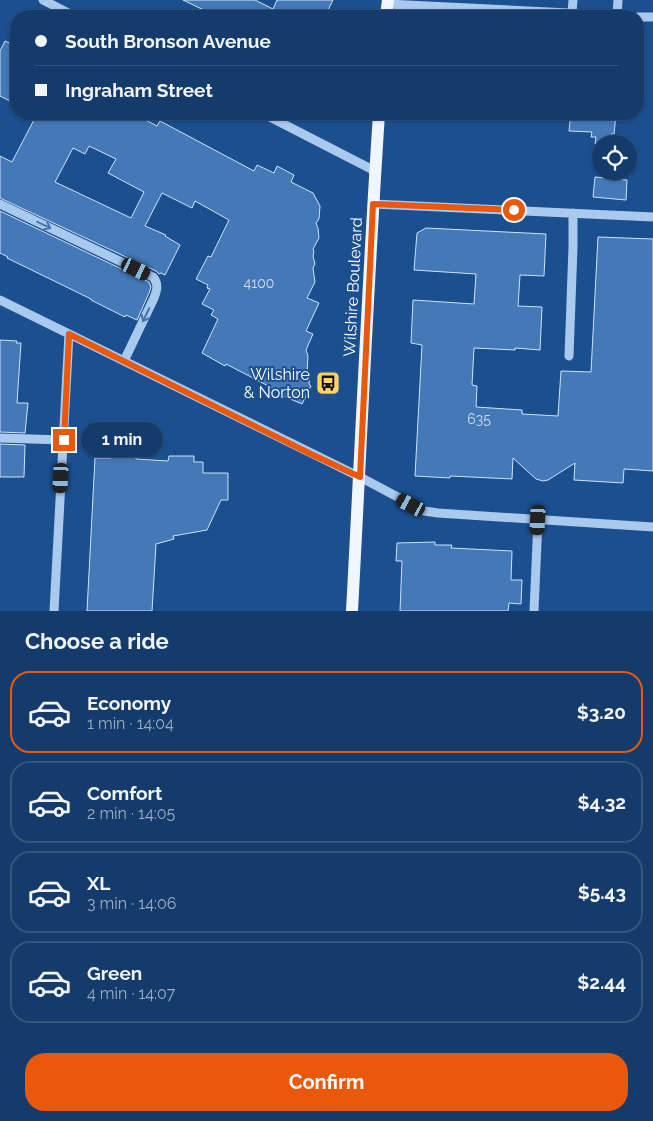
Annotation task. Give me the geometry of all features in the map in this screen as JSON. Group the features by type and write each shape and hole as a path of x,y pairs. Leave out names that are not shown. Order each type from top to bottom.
{"main road":[{"name":"Wilshire Boulevard","path":"352,611 379,120"}],"street":[{"path":"43,0 62,10"},
{"path":"387,7 480,10"},
{"path":"276,120 375,171"},
{"path":"0,204 153,277 156,281 157,290 124,361"},
{"path":"373,204 653,217"},
{"path":"569,356 573,213"},
{"path":"0,300 360,477 424,511 653,527"},
{"path":"54,611 69,334"},
{"path":"0,438 64,440"},
{"path":"534,611 538,520"}],"building":[{"path":"183,0 255,0 273,9 277,0 333,0 328,10 204,10"},
{"path":"5,41 10,43 10,101 0,96 0,51"},
{"path":"34,120 146,120 157,126 160,121 254,171 257,165 274,173 277,166 294,175 291,182 313,193 320,206 319,219 316,223 319,238 313,249 315,282 307,298 319,303 306,331 313,334 306,350 308,356 307,373 310,374 309,384 311,386 302,404 281,395 278,391 202,353 218,319 211,315 214,310 202,304 210,289 207,288 208,285 196,279 208,256 211,257 229,220 195,201 192,208 162,193 145,226 166,235 180,245 165,275 159,274 0,198 0,156 12,162","holes":["89,146 116,159 108,173 144,192 131,218 55,182 73,148 85,154"]},
{"path":"570,120 615,120 614,134 592,135 591,137 592,132 569,131"},
{"path":"595,180 627,180 626,200 593,197"},
{"path":"0,211 149,282 151,287 137,320 126,315 125,317 0,253"},
{"path":"426,228 546,234 544,276 520,275 518,306 542,307 540,350 474,348 472,385 477,386 476,407 522,410 522,414 558,416 561,371 591,372 598,237 653,239 653,471 624,469 623,483 574,480 575,463 548,480 543,481 536,479 513,458 512,479 415,476 422,345 411,343 413,300 474,304 476,274 414,270 417,233"},
{"path":"0,340 21,343 17,403 28,403 25,433 0,432"},
{"path":"0,444 25,445 24,477 0,477"},
{"path":"112,453 136,454 136,459 168,461 169,456 194,456 194,462 203,462 203,473 228,473 228,500 221,500 207,530 173,536 174,539 156,544 152,611 87,611 95,458 111,458"},
{"path":"435,542 435,545 452,545 451,548 512,551 511,580 522,580 521,604 509,603 508,611 400,611 402,561 396,561 397,543"}],"place":[{"name":"Wilshire & Norton","path":"328,383"}],"route":[{"path":"64,440 69,334 360,477 373,204 514,210"}]}
